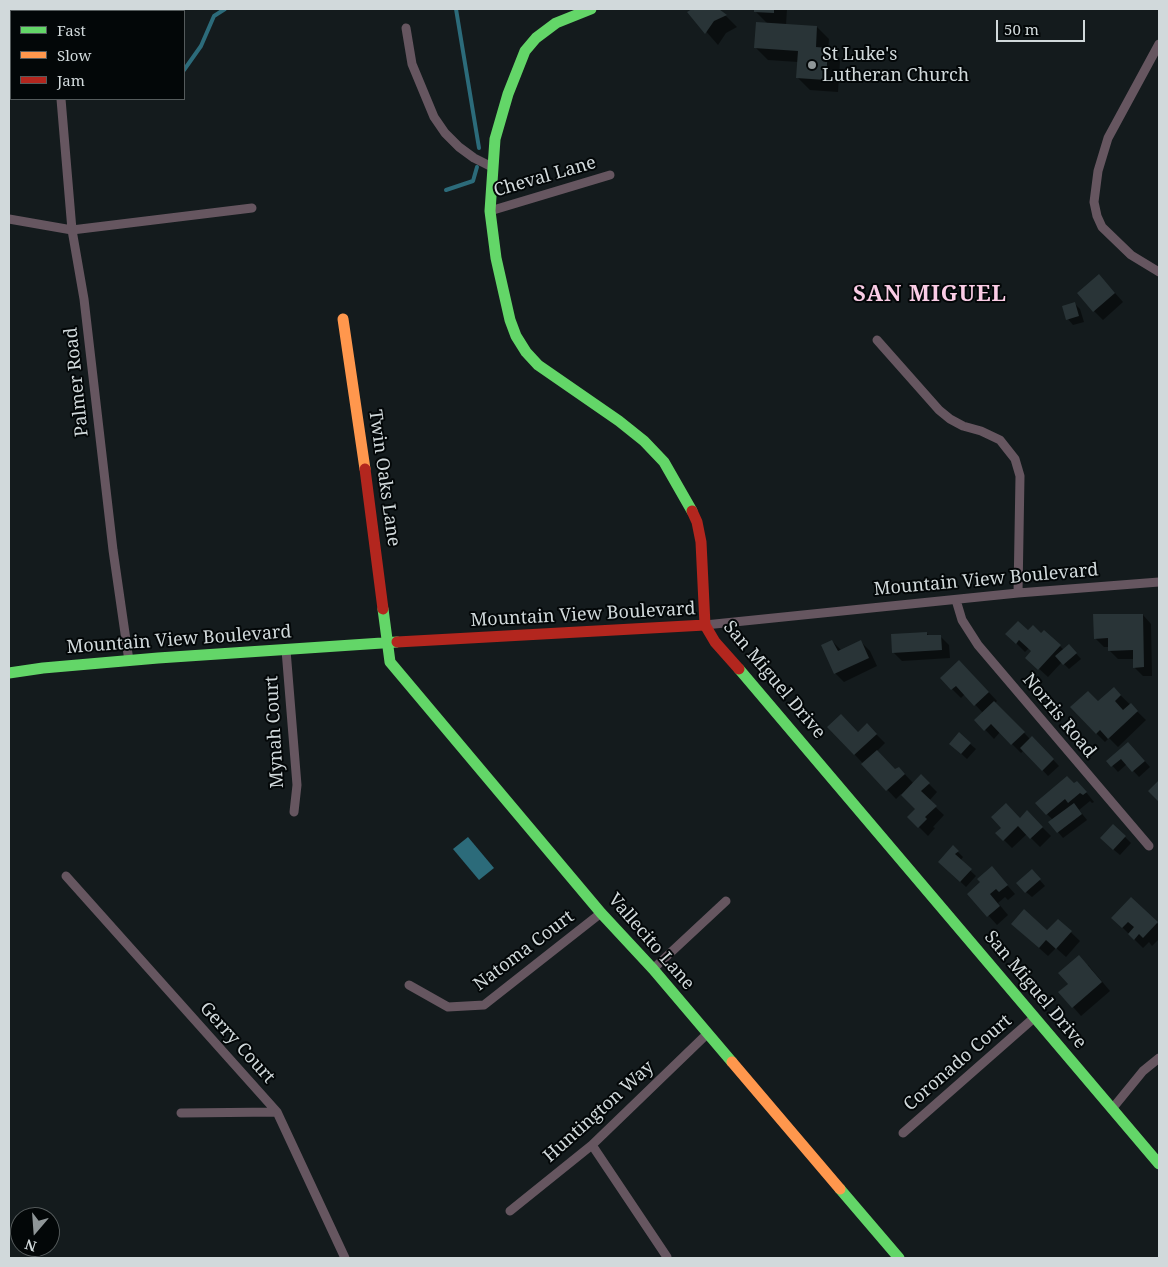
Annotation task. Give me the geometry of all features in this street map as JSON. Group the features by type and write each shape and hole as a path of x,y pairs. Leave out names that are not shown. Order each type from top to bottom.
{"street":[{"name":"San Miguel Drive","path":"590,9 546,29 525,51 500,119 495,139 490,211 496,258 510,320 526,352 538,365 619,421 644,441 664,462 688,502 697,522 701,542 705,625 715,642 770,704 1159,1164"},
{"path":"406,28 412,64 434,117 445,133 459,147 474,158 492,167"},
{"path":"1159,44 1108,138 1098,171 1094,202 1096,216 1102,227 1131,255 1159,272"},
{"name":"Palmer Road","path":"61,100 72,230 84,300 113,550 129,660"},
{"name":"Cheval Lane","path":"490,211 610,176"},
{"path":"9,219 72,230 252,208"},
{"name":"Twin Oaks Lane","path":"342,319 370,500 387,643"},
{"path":"877,340 939,410 963,426 981,431 1000,440 1015,459 1020,476 1018,593"},
{"name":"Mountain View Boulevard","path":"9,673 129,660 335,645 705,625 1018,593 1159,582"},
{"name":"Norris Road","path":"956,600 962,620 978,646 1149,846"},
{"name":"Vallecito Lane","path":"387,643 390,662 601,913 653,969 899,1258"},
{"name":"Mynah Court","path":"286,650 297,785 294,812"},
{"name":"Gerry Court","path":"66,876 277,1112 345,1258"},
{"path":"653,969 726,901"},
{"name":"Natoma Court","path":"409,985 448,1007 484,1005 601,913"},
{"name":"Coronado Court","path":"903,1133 1035,1017"},
{"name":"Huntington Way","path":"510,1211 592,1145 707,1034"},
{"path":"1112,1109 1143,1071 1159,1058"},
{"path":"180,1112 277,1112"},
{"path":"592,1145 667,1257"}],"water":[{"path":"468,837 494,868 479,880 453,849"}],"building":[{"path":"692,9 719,9 727,15 714,21 705,34 687,12"},
{"path":"754,9 774,9 774,13 754,12"},
{"name":"St Luke's Lutheran Church","path":"756,22 817,26 816,47 828,48 826,80 796,78 798,51 754,48"},
{"path":"1099,274 1115,293 1093,312 1077,293"},
{"path":"1075,302 1079,316 1066,320 1062,306"},
{"path":"1093,614 1143,614 1144,667 1133,668 1133,650 1108,651 1108,638 1094,639"},
{"path":"1018,621 1028,630 1033,625 1041,633 1044,630 1061,645 1038,670 1025,658 1031,651 1019,640 1016,644 1005,634"},
{"path":"927,632 927,635 941,635 942,650 892,653 891,634"},
{"path":"832,640 838,651 861,640 869,658 834,674 821,645"},
{"path":"1069,644 1077,653 1063,665 1055,656"},
{"path":"959,660 989,692 974,706 956,686 951,690 940,678"},
{"path":"1114,687 1121,695 1115,701 1123,710 1131,703 1138,711 1108,739 1100,730 1096,734 1070,707 1088,691 1098,701"},
{"path":"994,701 1025,732 1011,745 991,724 984,731 974,720"},
{"path":"841,714 858,732 867,723 877,734 854,755 827,727"},
{"path":"959,732 971,743 961,754 949,744"},
{"path":"1032,736 1054,759 1042,771 1020,748"},
{"path":"1128,742 1145,761 1132,772 1121,759 1111,767 1106,761"},
{"path":"877,750 895,769 899,767 905,774 886,791 861,764"},
{"path":"921,774 930,783 921,791 937,806 925,817 927,819 918,828 907,817 915,809 901,795"},
{"path":"1067,776 1074,783 1077,781 1087,792 1083,795 1080,793 1068,803 1065,799 1046,815 1035,803"},
{"path":"1159,780 1159,802 1148,791"},
{"path":"1006,803 1020,818 1027,810 1043,827 1030,839 1018,826 1003,841 995,833 1001,828 991,817"},
{"path":"1074,803 1082,814 1057,833 1048,822"},
{"path":"1113,824 1126,836 1113,850 1100,838"},
{"path":"953,845 959,851 955,854 972,869 960,882 938,862"},
{"path":"992,866 1008,885 999,892 996,889 990,894 1000,906 987,917 967,894 980,882 977,879"},
{"path":"1032,869 1041,879 1025,893 1016,883"},
{"path":"1131,897 1158,922 1143,938 1139,934 1134,940 1128,934 1134,927 1128,922 1122,928 1111,918"},
{"path":"1024,909 1047,930 1058,919 1072,931 1056,949 1046,940 1039,948 1011,924"},
{"path":"1079,955 1102,982 1072,1008 1058,992 1068,984 1058,973"}],"waterway":[{"path":"185,69 201,46 214,16 225,9"},
{"path":"456,9 479,148"},
{"path":"446,190 473,181 477,167"}],"traffic: fast":[{"path":"591,9 556,23 536,38 525,51 508,94 495,139 490,211 496,258 510,320 516,336 526,352 538,365 619,421 644,441 664,462 692,511"},
{"path":"383,609 390,662 601,913 653,969 732,1062"},
{"path":"9,673 43,668 158,658 397,642"},
{"path":"739,669 1159,1164"},
{"path":"840,1189 899,1258"}],"traffic: slow":[{"path":"343,319 365,469"},
{"path":"732,1062 840,1189"}],"traffic: jam":[{"path":"365,469 383,609"},
{"path":"692,511 697,522 701,542 705,625 715,642 739,669"},
{"path":"397,642 705,625"}],"place":[{"name":"St Luke's Lutheran Church","path":"812,65"}],"district":[{"name":"SAN MIGUEL","path":"930,295"}]}
